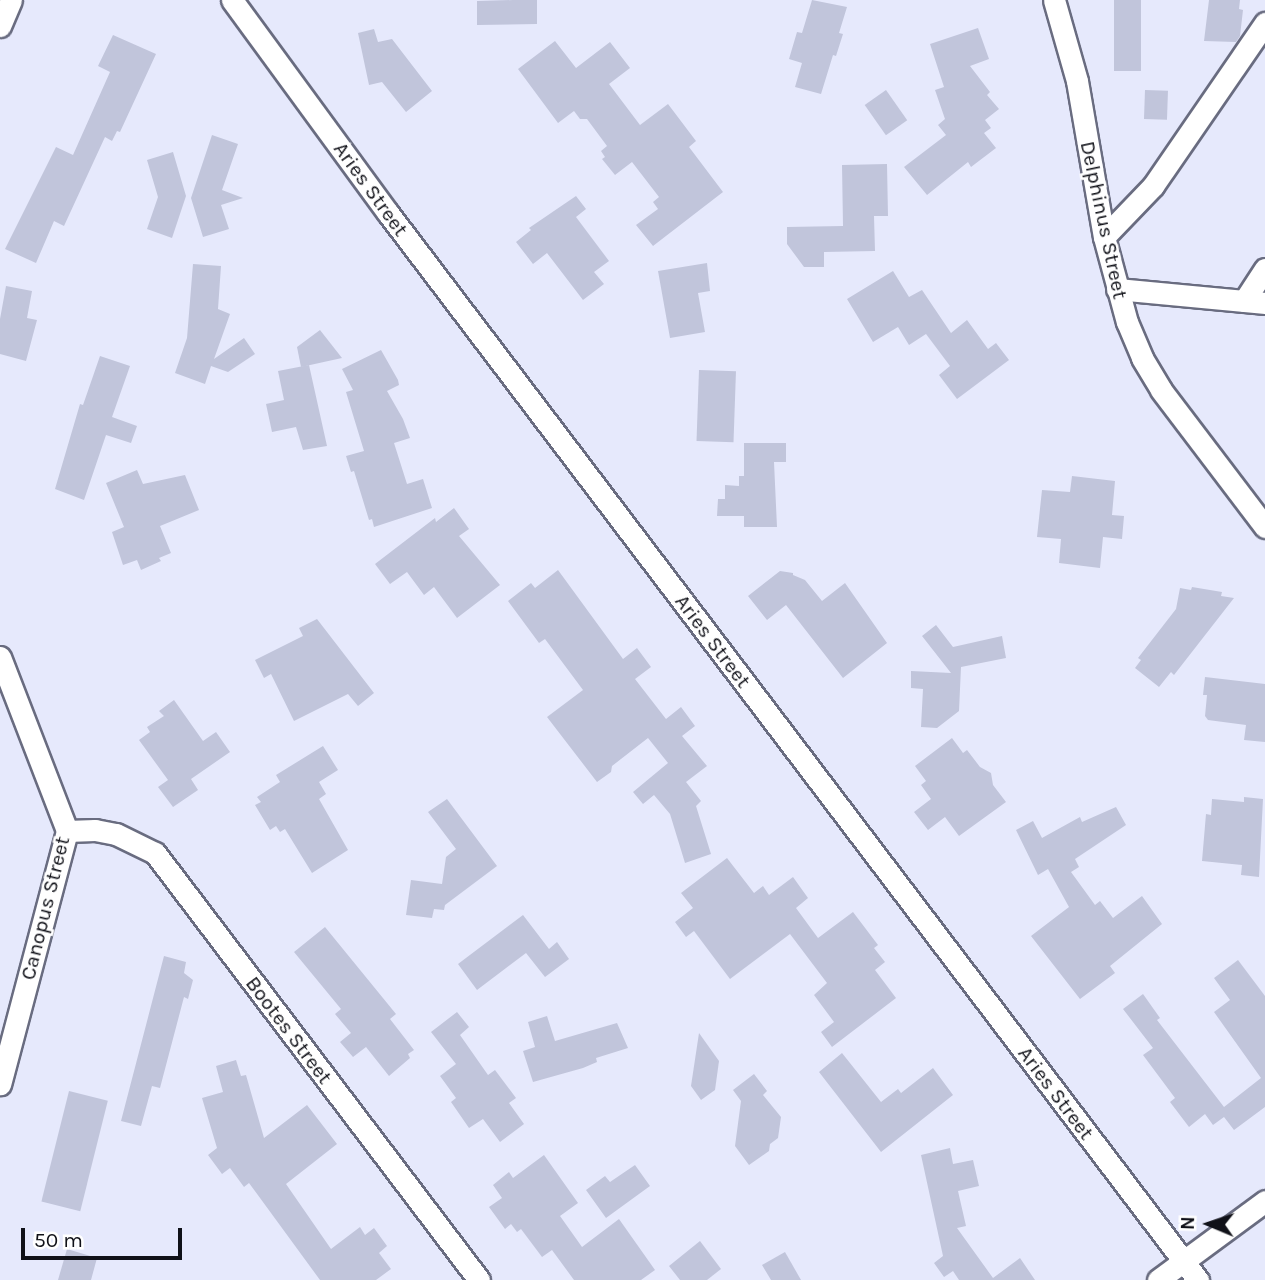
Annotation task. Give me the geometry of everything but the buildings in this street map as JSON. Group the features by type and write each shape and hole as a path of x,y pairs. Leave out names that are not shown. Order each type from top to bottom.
{"street":[{"path":"0,26 11,0"},
{"name":"Aries Street","path":"232,0 405,236 1198,1280"},
{"name":"Delphinus Street","path":"1054,0 1077,82 1104,237 1117,289 1142,358 1161,390 1265,527"},
{"path":"1104,237 1153,186 1199,123 1265,23"},
{"path":"1244,301 1265,269"},
{"path":"1117,289 1265,303"},
{"name":"Canopus Street","path":"0,657 67,831 0,1084"},
{"name":"Bootes Street","path":"67,831 94,830 116,834 155,853 479,1280"},
{"path":"1158,1280 1265,1201"}]}
